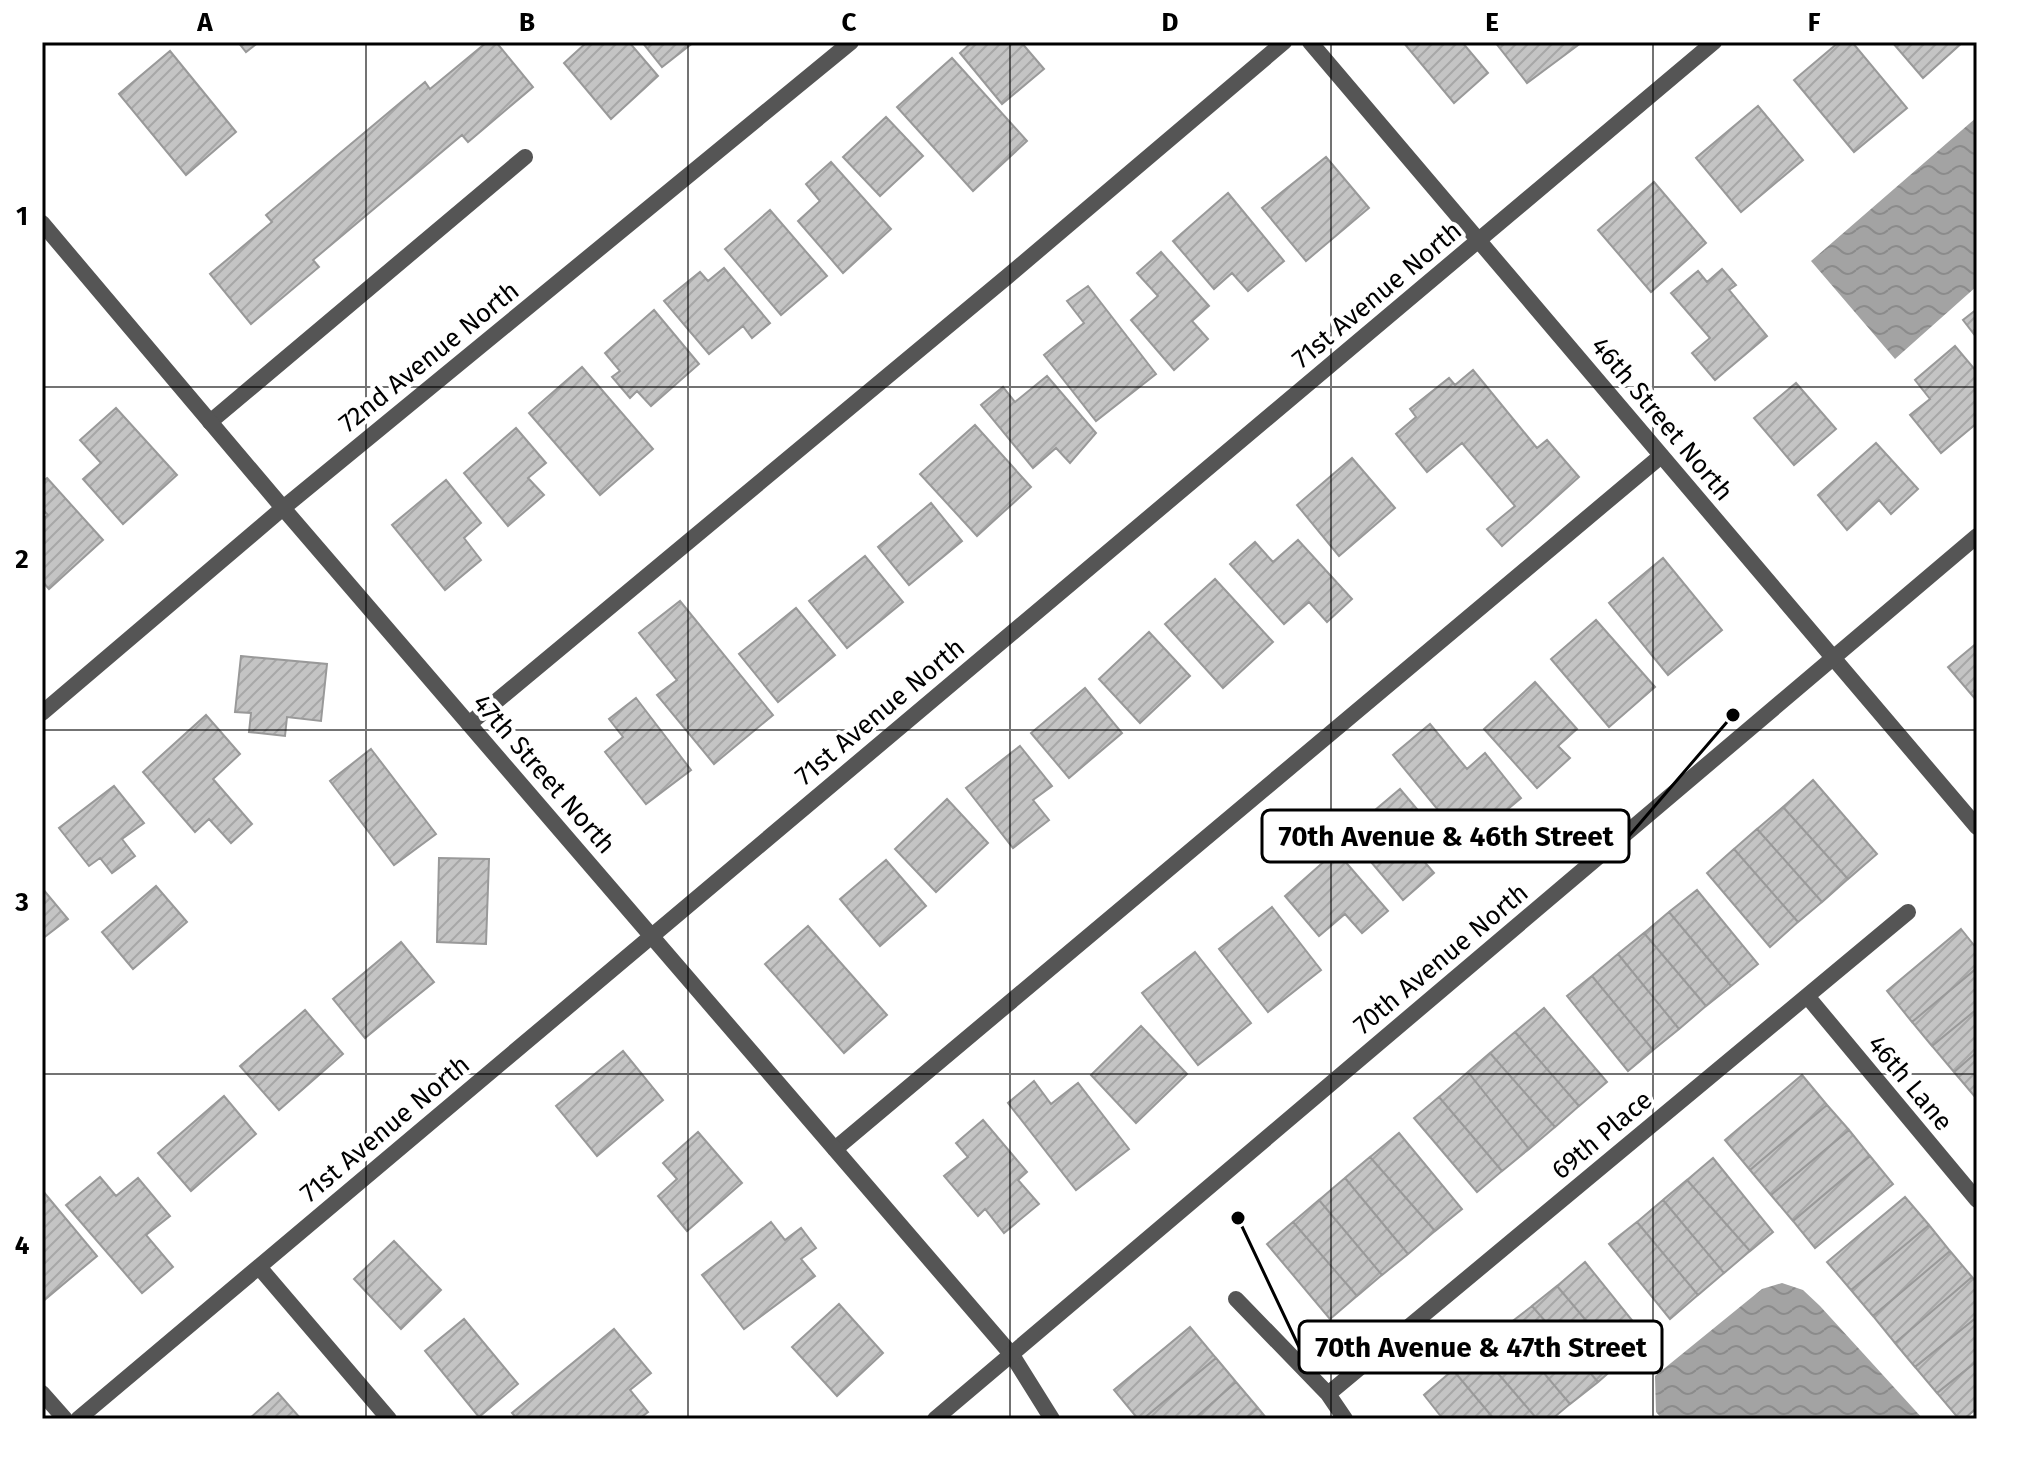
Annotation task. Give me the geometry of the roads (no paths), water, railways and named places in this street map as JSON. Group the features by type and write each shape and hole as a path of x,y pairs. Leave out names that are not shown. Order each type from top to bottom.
{"street":[{"name":"72nd Avenue North","path":"42,713 283,508 851,42"},
{"path":"469,724 1284,42"},
{"name":"46th Street North","path":"1310,42 1977,827"},
{"name":"71st Avenue North","path":"78,1419 1714,42"},
{"path":"210,422 525,157"},
{"name":"47th Street North","path":"42,223 283,508 1012,1355 1052,1419"},
{"path":"835,1149 1661,456"},
{"name":"70th Avenue North","path":"935,1419 1977,536"},
{"name":"69th Place","path":"1328,1394 1908,912"},
{"name":"46th Lane","path":"1807,996 1977,1200"},
{"path":"259,1267 389,1419"},
{"path":"1236,1299 1328,1394 1345,1419"},
{"path":"42,1393 65,1419"}],"water":[{"path":"1977,117 1977,286 1895,359 1811,261"},
{"path":"1782,1283 1803,1290 1820,1306 1923,1419 1662,1419 1656,1412 1655,1376 1762,1289"}],"place":[{"name":"70th Avenue & 46th Street","path":"1733,715"},
{"name":"70th Avenue & 47th Street","path":"1238,1218"}]}
